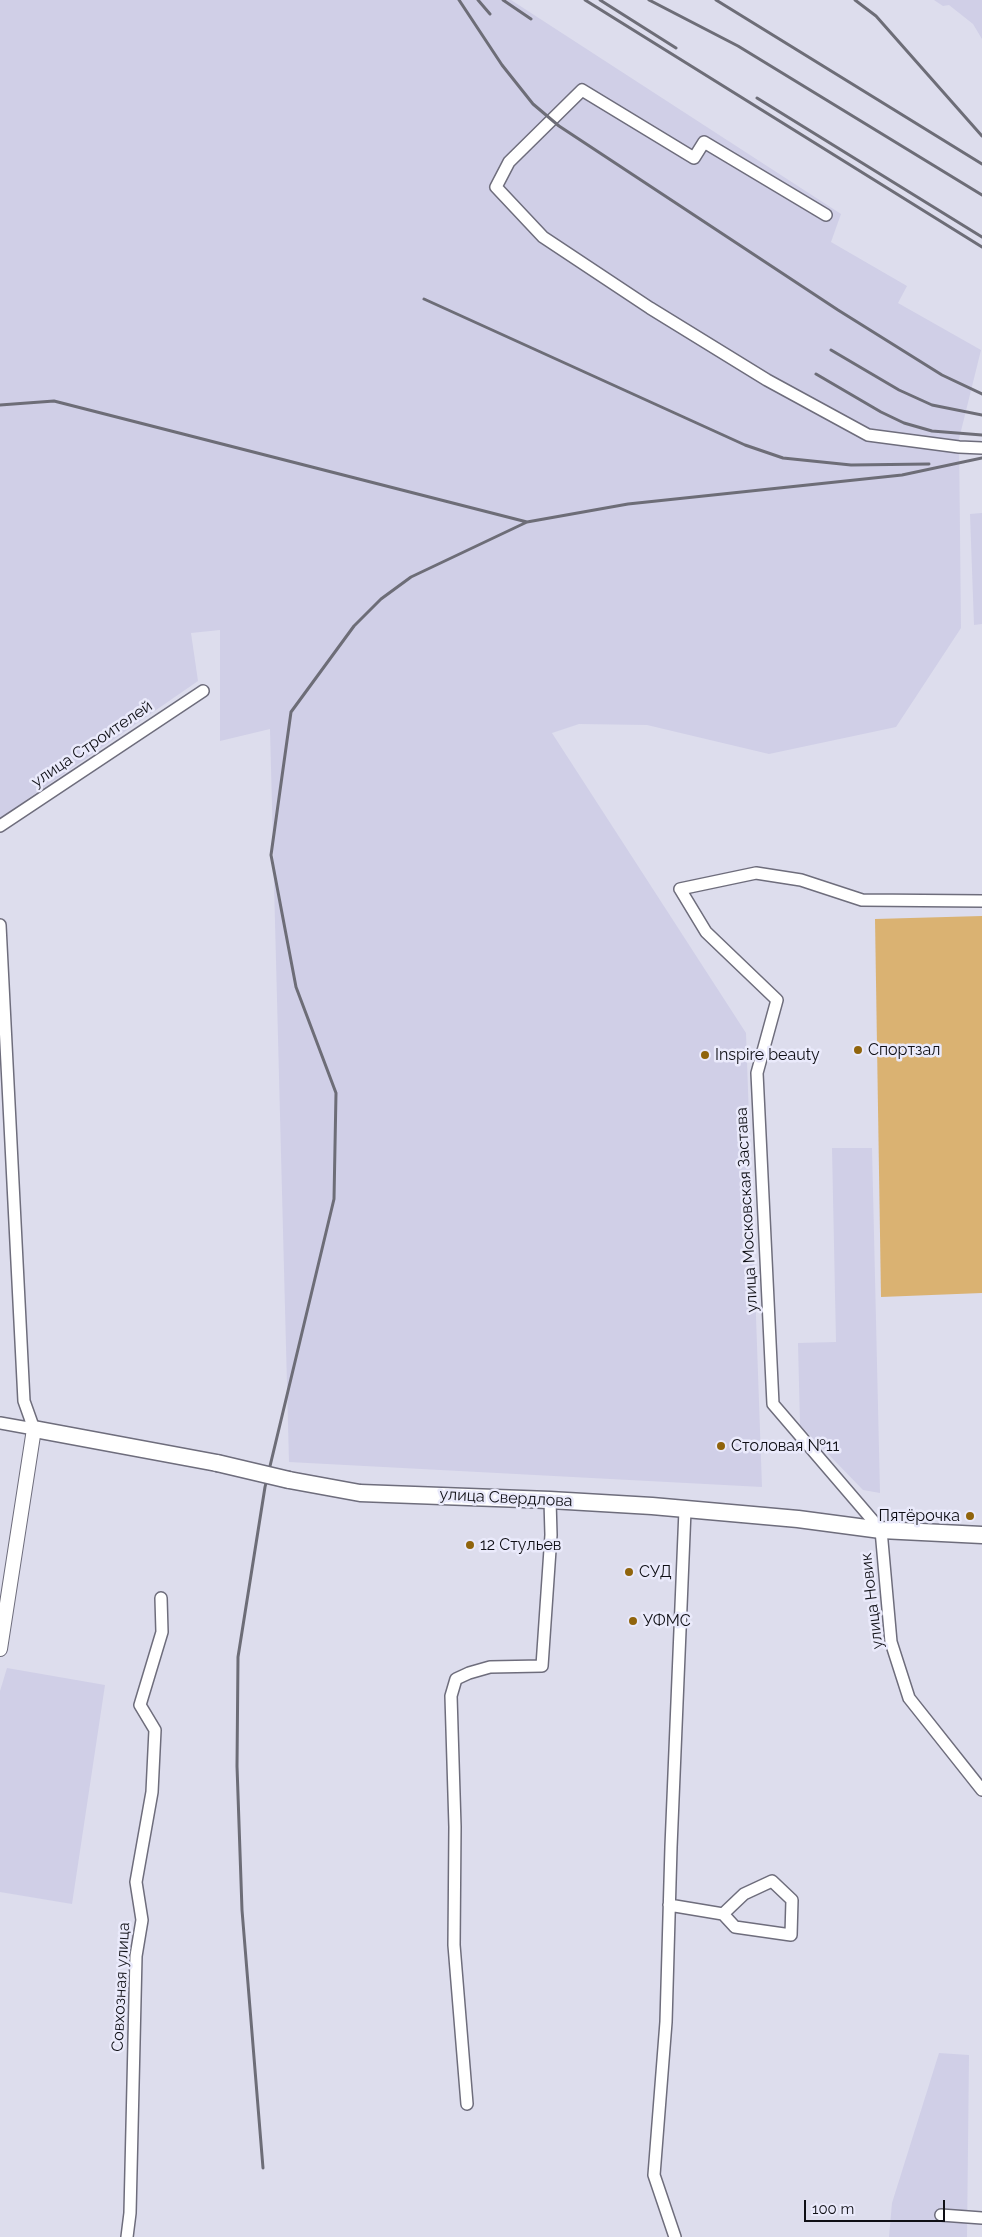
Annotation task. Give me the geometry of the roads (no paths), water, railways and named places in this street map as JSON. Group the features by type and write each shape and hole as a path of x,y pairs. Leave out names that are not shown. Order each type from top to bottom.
{"main road":[{"name":"улица Свердлова","path":"34,1429 217,1463 289,1480 360,1493 550,1500 798,1519 881,1530 982,1535"}],"street":[{"path":"826,215 704,142 694,158 582,90 509,162 496,187 543,237 767,380 868,435 959,447 982,448"},
{"name":"улица Строителей","path":"0,826 203,691"},
{"name":"улица Московская Застава","path":"881,1530 773,1404 757,1073 777,1000 706,932 680,888 756,873 801,880 862,900 982,901"},
{"path":"0,925 24,1401 34,1429 0,1649"},
{"path":"0,1423 34,1429"},
{"path":"467,2104 454,1945 455,1826 451,1696 456,1679 469,1673 490,1668 542,1666 551,1535 550,1500"},
{"path":"675,2237 654,2174 666,2022 685,1510"},
{"name":"улица Новик","path":"881,1530 891,1642 909,1698 982,1790"},
{"name":"Совхозная улица","path":"127,2237 130,2213 136,1956 142,1920 136,1882 152,1792 155,1730 140,1705 162,1632 161,1598"},
{"path":"669,1905 723,1914 735,1928 792,1935 792,1900 772,1881 744,1894 723,1914"},
{"path":"941,2215 982,2218"}],"railway":[{"path":"459,0 502,65 533,104 559,126 838,310 942,375 982,394"},
{"path":"478,0 490,14"},
{"path":"503,0 531,19"},
{"path":"585,0 982,247"},
{"path":"600,0 676,48"},
{"path":"649,0 738,46 982,195"},
{"path":"716,0 982,164"},
{"path":"855,0 876,16 982,136"},
{"path":"757,98 982,237"},
{"path":"424,299 745,445 783,458 851,465 929,464"},
{"path":"831,350 899,390 932,405 982,415"},
{"path":"816,374 881,412 904,423 932,431 982,435"},
{"path":"0,405 54,401 527,522"},
{"path":"263,2168 242,1910 237,1766 238,1657 265,1487 334,1199 336,1093 296,987 271,855 291,712 354,626 381,599 411,577 527,522 628,504 902,475 982,458"}],"place":[{"name":"Спортзал","path":"858,1050"},
{"name":"Inspire beauty","path":"705,1055"},
{"name":"Столовая №11","path":"721,1446"},
{"name":"Пятёрочка","path":"970,1516"},
{"name":"12 Стульев","path":"470,1545"},
{"name":"СУД","path":"629,1572"},
{"name":"УФМС","path":"633,1621"}]}
